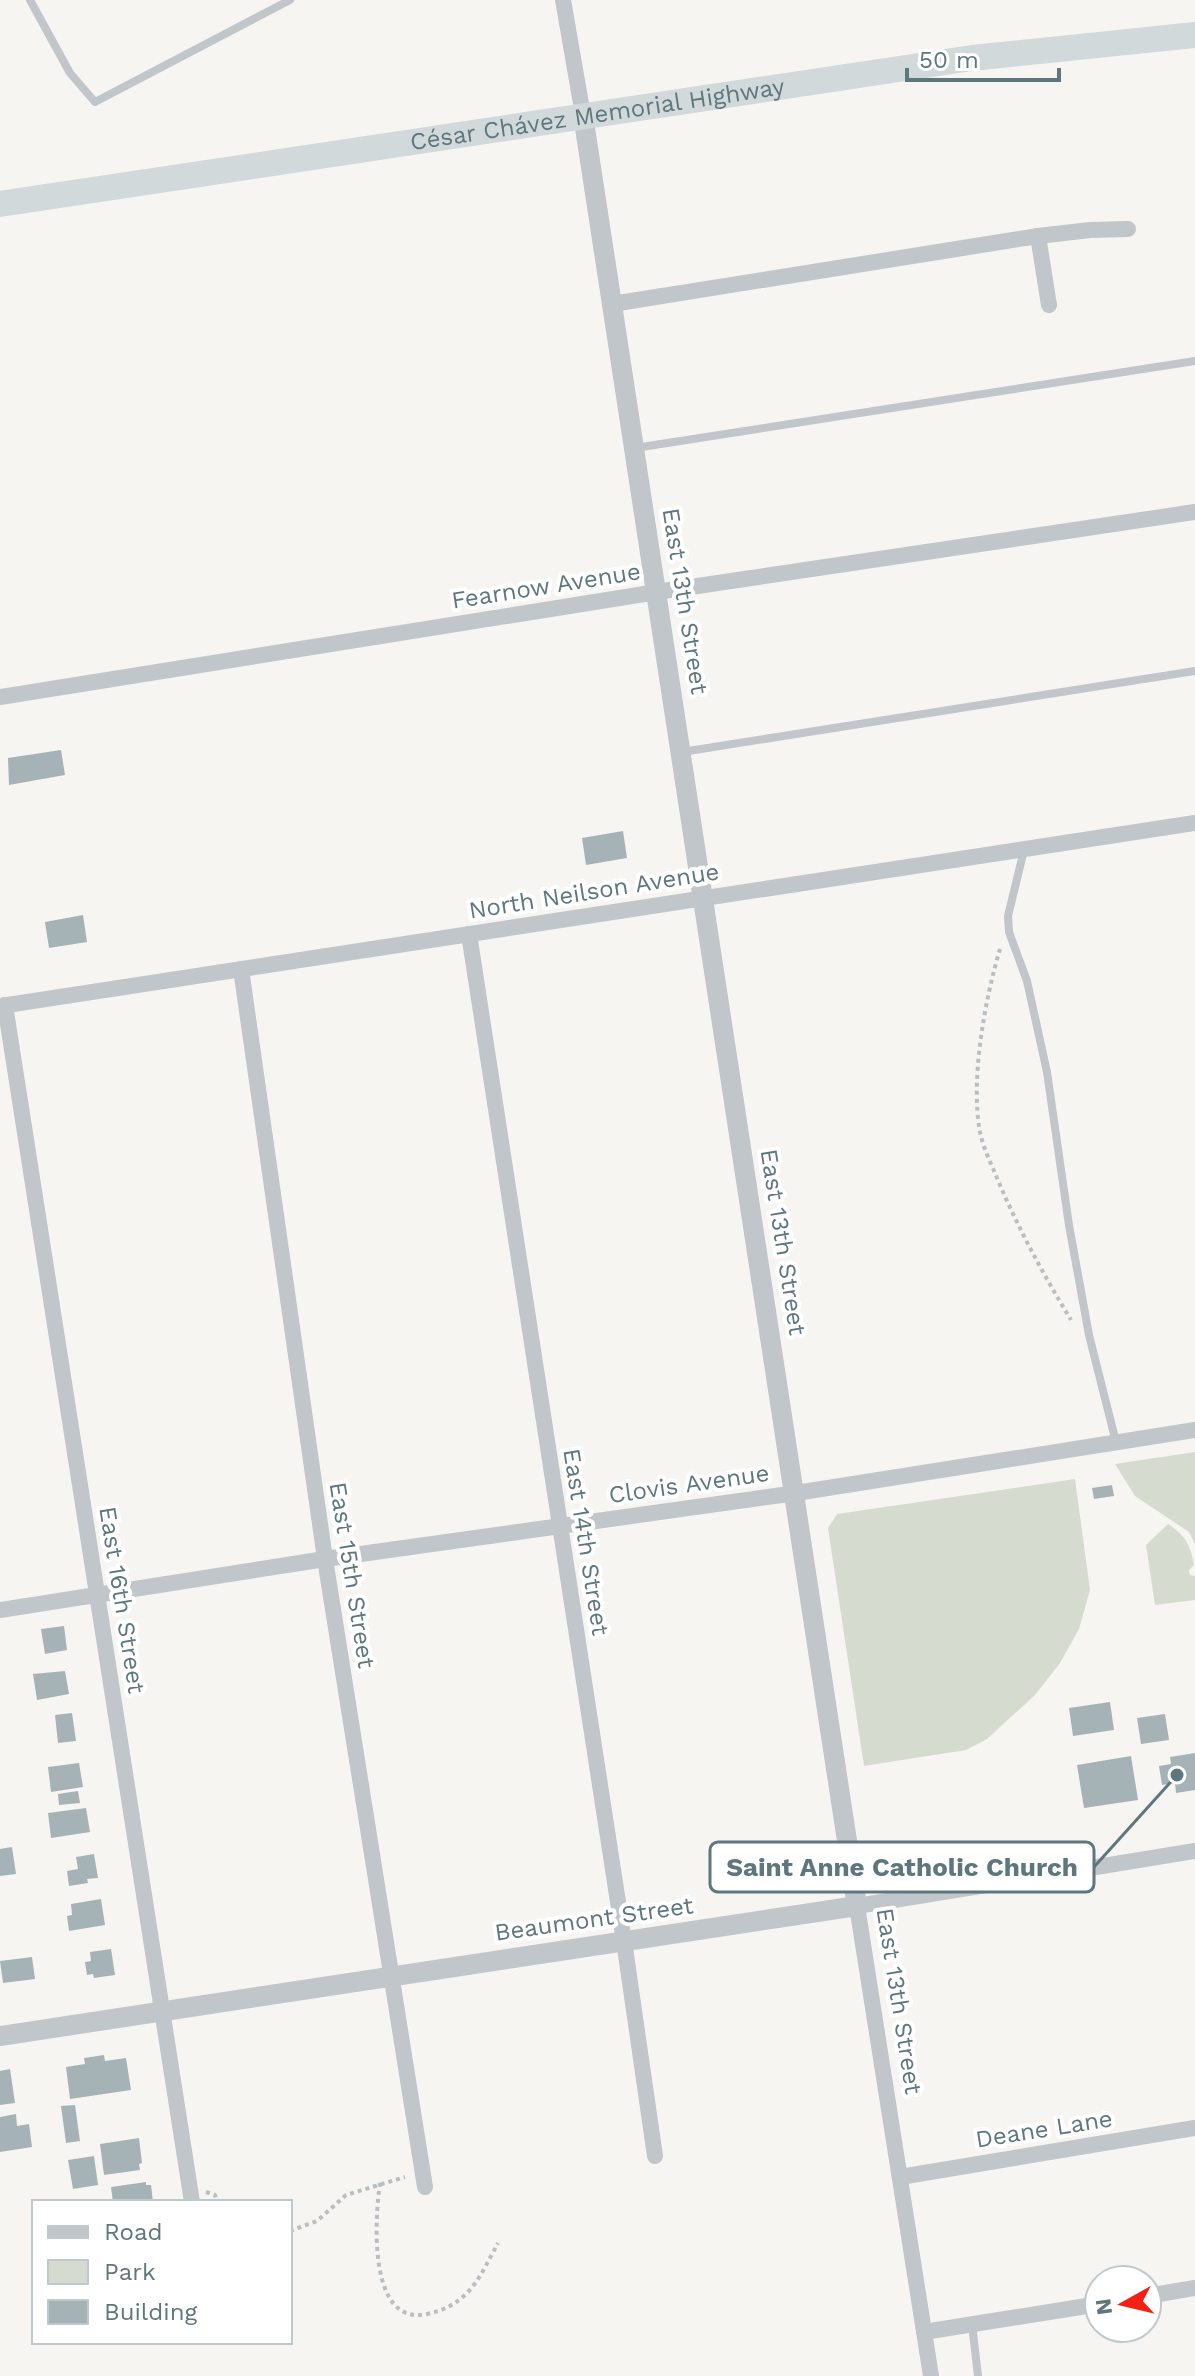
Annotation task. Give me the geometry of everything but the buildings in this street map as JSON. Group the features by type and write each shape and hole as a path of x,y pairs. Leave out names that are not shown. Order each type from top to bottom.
{"highway":[{"name":"César Chávez Memorial Highway","path":"0,204 972,58 1195,35"}],"street":[{"path":"563,0 583,115"},
{"name":"East 13th Street","path":"583,115 931,2376"},
{"path":"612,304 1038,236 1128,229"},
{"path":"1038,236 1049,305"},
{"name":"Fearnow Avenue","path":"0,697 657,592 1195,512"},
{"name":"North Neilson Avenue","path":"2,1005 1195,823"},
{"name":"East 14th Street","path":"469,934 655,2156"},
{"name":"East 15th Street","path":"241,969 325,1559 424,2181"},
{"name":"East 16th Street","path":"2,1005 192,2200"},
{"name":"Clovis Avenue","path":"0,1610 325,1559 796,1493 1195,1430"},
{"name":"Beaumont Street","path":"0,2036 857,1906 1195,1851"},
{"name":"Deane Lane","path":"900,2177 1195,2128"},
{"path":"1163,2293 1195,2288"},
{"path":"924,2332 1083,2307"}],"lane":[{"path":"30,0 70,73 95,102 290,0"},
{"path":"635,448 1195,361"},
{"path":"682,752 1195,671"},
{"path":"1024,849 1008,916 1009,932 1027,981 1047,1072 1069,1225 1089,1335 1117,1443"},
{"path":"972,2324 978,2376"}],"path":[{"path":"1008,924 995,966 983,1024 978,1068 978,1121 985,1149 1013,1217 1073,1323"},
{"path":"292,2230 317,2221 346,2195 380,2183 424,2181"},
{"path":"380,2183 375,2231 377,2258 384,2284 394,2302 403,2310 419,2316 444,2310 467,2294 498,2243"}],"green space":[{"path":"1195,1452 1195,1544 1189,1532 1135,1496 1115,1464"},
{"path":"1075,1479 1090,1590 1079,1629 1060,1663 1035,1695 987,1739 966,1750 864,1766 828,1528 837,1514"},
{"path":"1168,1524 1179,1532 1191,1552 1194,1565 1189,1570 1190,1575 1195,1576 1195,1600 1155,1605 1146,1545"}],"place":[{"name":"Saint Anne Catholic Church","path":"1177,1775"}]}
